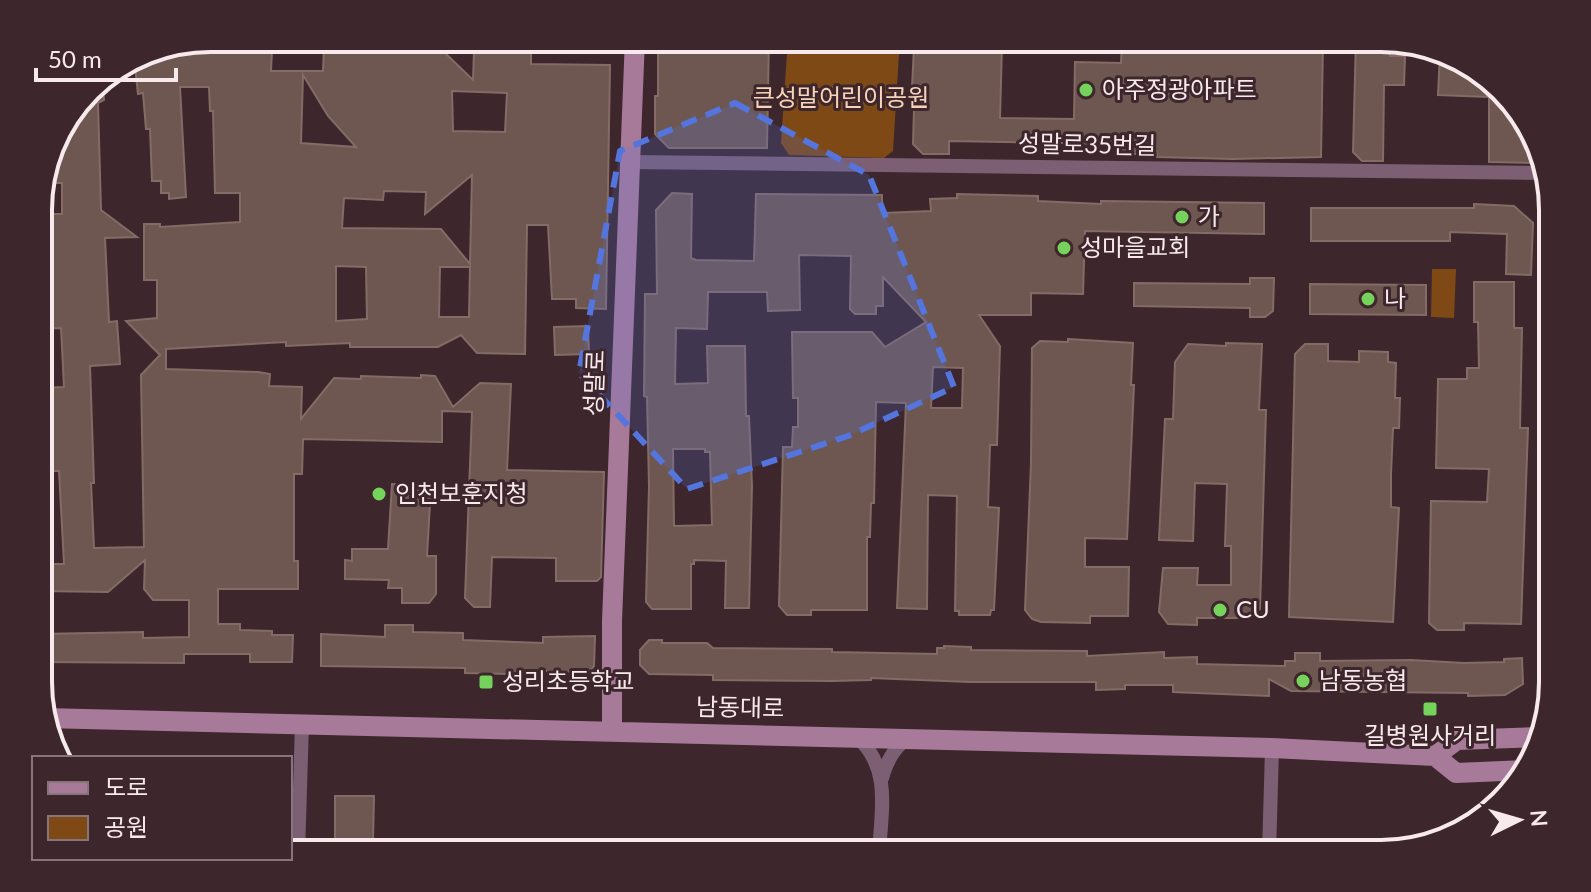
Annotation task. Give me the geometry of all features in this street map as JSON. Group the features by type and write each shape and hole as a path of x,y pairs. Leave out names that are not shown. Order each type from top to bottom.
{"main road":[{"name":"성말로","path":"612,731 612,621 634,52"},
{"name":"남동대로","path":"56,718 1272,748 1435,756 1456,773 1511,771"},
{"name":"남동대로","path":"1435,756 1457,740 1529,737"}],"street":[{"name":"성말로35번길","path":"630,162 1535,173"},
{"path":"295,840 302,723"},
{"path":"857,737 879,764 879,840"},
{"path":"881,783 894,750 906,739"},
{"path":"1269,840 1272,748"}],"highlighted area":[{"path":"735,103 869,175 954,387 848,436 687,489 579,373 620,151"}],"green space":[{"name":"큰성말어린이공원","path":"787,52 899,52 893,151 884,158 789,155 781,143"},
{"path":"1432,269 1456,269 1454,318 1431,317"}],"building":[{"path":"272,52 271,71 323,71 324,52 444,52 473,80 474,52 531,53 531,64 610,65 606,309 576,308 576,299 552,299 548,225 527,225 525,354 477,353 461,335 438,347 350,347 350,343 286,346 286,342 166,349 166,369 258,372 270,374 269,386 302,387 301,419 334,378 435,376 453,407 480,383 511,384 507,470 604,472 601,577 597,581 556,581 556,558 492,557 490,607 474,607 465,598 472,412 442,411 442,442 303,439 302,474 294,474 294,561 298,561 298,589 218,589 218,624 240,624 240,630 293,635 292,662 250,662 250,654 184,654 184,663 52,662 52,634 143,632 143,638 189,637 189,600 153,600 144,589 145,560 108,592 52,591 52,564 64,564 59,471 52,471 52,387 64,387 61,328 52,328 52,214 62,214 62,183 54,183 60,159 73,131 103,94 104,100 98,103 101,210 137,237 105,238 109,322 117,321 120,364 90,366 94,548 144,547 141,375 160,355 126,321 157,318 157,280 144,280 144,224 160,224 160,227 240,222 240,193 215,193 213,111 210,111 209,87 180,87 186,197 169,199 169,193 161,193 161,181 152,181 150,129 146,129 143,93 138,94 135,71 159,60 189,53","holes":["303,75 328,116 356,147 301,143","452,91 507,93 505,132 453,131","472,175 470,264 441,229 342,228 344,198 383,200 384,191 426,192 425,214","336,266 366,267 367,319 336,321","440,267 470,267 469,317 439,317"]},
{"path":"658,52 769,52 767,148 669,148 655,134 655,96 658,96"},
{"path":"914,52 1002,52 1000,118 1074,119 1075,62 1121,63 1121,52 1323,52 1321,157 1157,157 1157,154 1120,154 1120,144 949,141 949,154 923,154 913,144 914,109 911,108"},
{"path":"1356,52 1405,56 1404,85 1384,85 1383,161 1362,161 1353,152"},
{"path":"1440,63 1460,73 1493,98 1518,131 1532,163 1489,162 1489,97 1438,95"},
{"path":"672,193 692,194 691,258 696,260 754,261 756,194 882,195 882,213 931,211 930,199 957,198 957,194 1038,196 1038,201 1101,204 1101,201 1264,203 1264,234 1085,231 1083,294 1031,293 1031,315 979,315 1000,346 997,445 990,445 988,507 999,508 994,610 990,615 959,615 959,611 955,611 957,496 928,495 927,609 897,608 906,403 876,402 874,503 871,503 870,537 867,537 867,610 811,610 811,615 787,615 779,606 783,447 792,447 793,427 798,427 798,398 793,398 792,332 872,332 885,347 926,322 883,277 883,306 876,306 876,314 855,314 850,309 851,256 799,255 800,310 768,311 767,292 708,292 707,329 676,328 675,384 708,383 707,346 745,346 746,416 749,416 752,486 749,608 725,608 726,561 694,560 691,564 691,609 652,609 646,602 649,486 647,397 644,396 645,294 657,294 656,210","holes":["933,367 963,368 962,408 931,408","673,449 705,449 705,452 710,452 712,525 674,526"]},
{"path":"1474,204 1514,206 1533,223 1531,275 1506,274 1507,234 1450,232 1450,241 1311,241 1311,208 1474,208"},
{"path":"1250,278 1274,278 1273,311 1265,317 1250,317 1250,308 1134,306 1134,283 1250,284"},
{"path":"1474,282 1514,282 1514,328 1522,328 1520,428 1528,428 1521,624 1464,623 1464,630 1437,630 1429,623 1431,501 1487,502 1489,469 1436,468 1438,379 1467,379 1467,368 1479,368"},
{"name":"나","path":"1310,284 1426,285 1426,315 1310,314"},
{"path":"588,326 589,354 555,355 554,327"},
{"path":"1068,339 1133,343 1127,539 1085,538 1085,567 1129,567 1128,616 1090,616 1090,623 1041,622 1032,619 1025,610 1032,348 1040,341 1068,342"},
{"path":"1226,343 1262,344 1259,410 1266,410 1260,609 1249,618 1197,618 1197,625 1168,624 1159,612 1163,568 1198,568 1197,585 1231,585 1231,546 1225,546 1227,484 1195,483 1193,541 1159,540 1165,419 1173,419 1175,362 1188,344 1226,346"},
{"path":"1305,344 1328,344 1328,361 1359,362 1359,351 1388,352 1388,362 1396,363 1395,398 1400,398 1399,428 1393,428 1391,507 1399,508 1393,622 1289,617 1295,354"},
{"path":"392,484 431,486 427,556 436,556 436,594 429,603 402,603 402,588 388,588 389,580 345,579 345,560 352,561 352,549 388,549"},
{"path":"385,625 413,625 413,632 463,633 463,640 543,643 543,637 595,636 594,666 589,672 510,674 465,673 465,668 321,666 321,634 385,637"},
{"path":"649,640 707,643 713,648 832,649 832,652 937,654 937,648 944,646 971,647 971,650 1087,651 1087,656 1164,652 1164,658 1197,657 1197,664 1285,666 1285,661 1295,661 1295,653 1320,653 1320,661 1464,663 1504,662 1504,659 1522,658 1523,684 1505,695 1468,696 1468,693 1291,691 1269,679 1269,696 1173,692 1173,685 1125,685 1125,689 1096,690 1096,682 871,678 832,681 713,680 713,675 649,674 640,665 640,650"},
{"path":"335,796 374,796 373,840 335,840"}],"place":[{"name":"아주정광아파트","path":"1086,90"},
{"name":"가","path":"1182,217"},
{"name":"성마을교회","path":"1064,248"},
{"name":"나","path":"1368,299"},
{"name":"인천보훈지청","path":"379,494"},
{"name":"CU","path":"1220,610"},
{"name":"남동농협","path":"1303,681"},
{"name":"성리초등학교","path":"486,682"},
{"name":"길병원사거리","path":"1430,709"}]}
